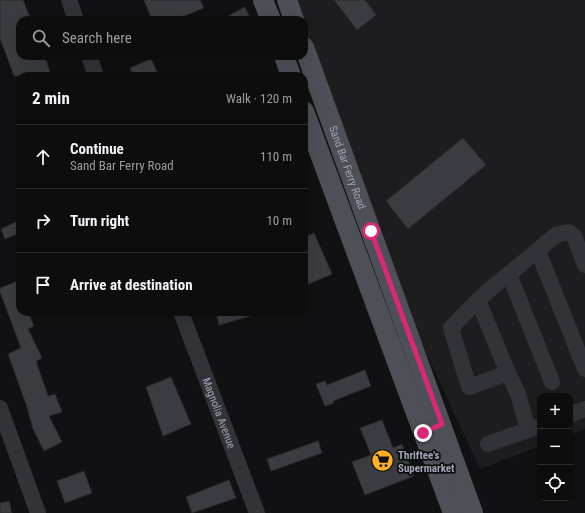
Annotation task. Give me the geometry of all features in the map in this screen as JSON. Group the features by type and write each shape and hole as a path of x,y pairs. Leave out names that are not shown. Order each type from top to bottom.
{"main road":[{"path":"263,0 269,16"},
{"path":"286,0 292,16"},
{"name":"Sand Bar Ferry Road","path":"308,58 473,513"},
{"path":"285,60 290,72"},
{"name":"Sand Bar Ferry Road","path":"308,121 453,513"}],"street":[{"path":"69,0 75,16"},
{"path":"90,60 95,72"},
{"path":"508,373 469,387 450,328 489,289 556,235 568,232 574,236 585,265"},
{"path":"538,251 585,369"},
{"path":"509,274 552,382"},
{"path":"478,300 508,373 534,428 488,444"},
{"name":"Magnolia Avenue","path":"183,316 257,513"},
{"path":"0,408 38,513"},
{"path":"573,414 585,409"},
{"path":"423,433 442,424"}],"shaded area":[{"path":"279,0 585,0 585,429 573,434 573,393 537,393 537,447 480,469 395,285 306,60 308,60 308,16 285,16"}],"building":[{"path":"0,0 23,0 29,16 16,16 16,60 46,60 50,72 16,72 16,76 14,76 0,38"},
{"path":"144,0 200,0 204,8 184,16 150,16"},
{"path":"334,0 365,0 376,15 357,30"},
{"path":"245,7 249,16 228,16"},
{"path":"151,60 157,72 132,72 130,68"},
{"path":"463,138 486,165 408,229 386,201"},
{"path":"16,222 16,235 5,239 1,229"},
{"path":"314,233 332,274 308,284 308,236"},
{"path":"16,282 16,316 30,316 34,326 28,329 42,358 36,361 48,396 55,394 62,412 49,416 62,442 44,451 33,429 26,404 8,354 21,348 0,292 0,288"},
{"path":"217,316 250,316 219,325"},
{"path":"365,370 371,386 333,401 334,403 325,406 316,384 325,381 327,385"},
{"path":"171,377 191,424 163,436 146,387"},
{"path":"382,420 393,448 402,444 414,476 365,495 352,462 371,455 360,428"},
{"path":"318,441 322,453 271,471 267,459"},
{"path":"84,471 92,493 65,503 57,481"},
{"path":"229,480 236,498 192,513 186,497"},
{"path":"9,501 12,513 0,513 0,503"}],"place":[{"name":"Thriftee's Supermarket","path":"382,461"}],"route":[{"path":"371,231 442,424 423,433"}]}
